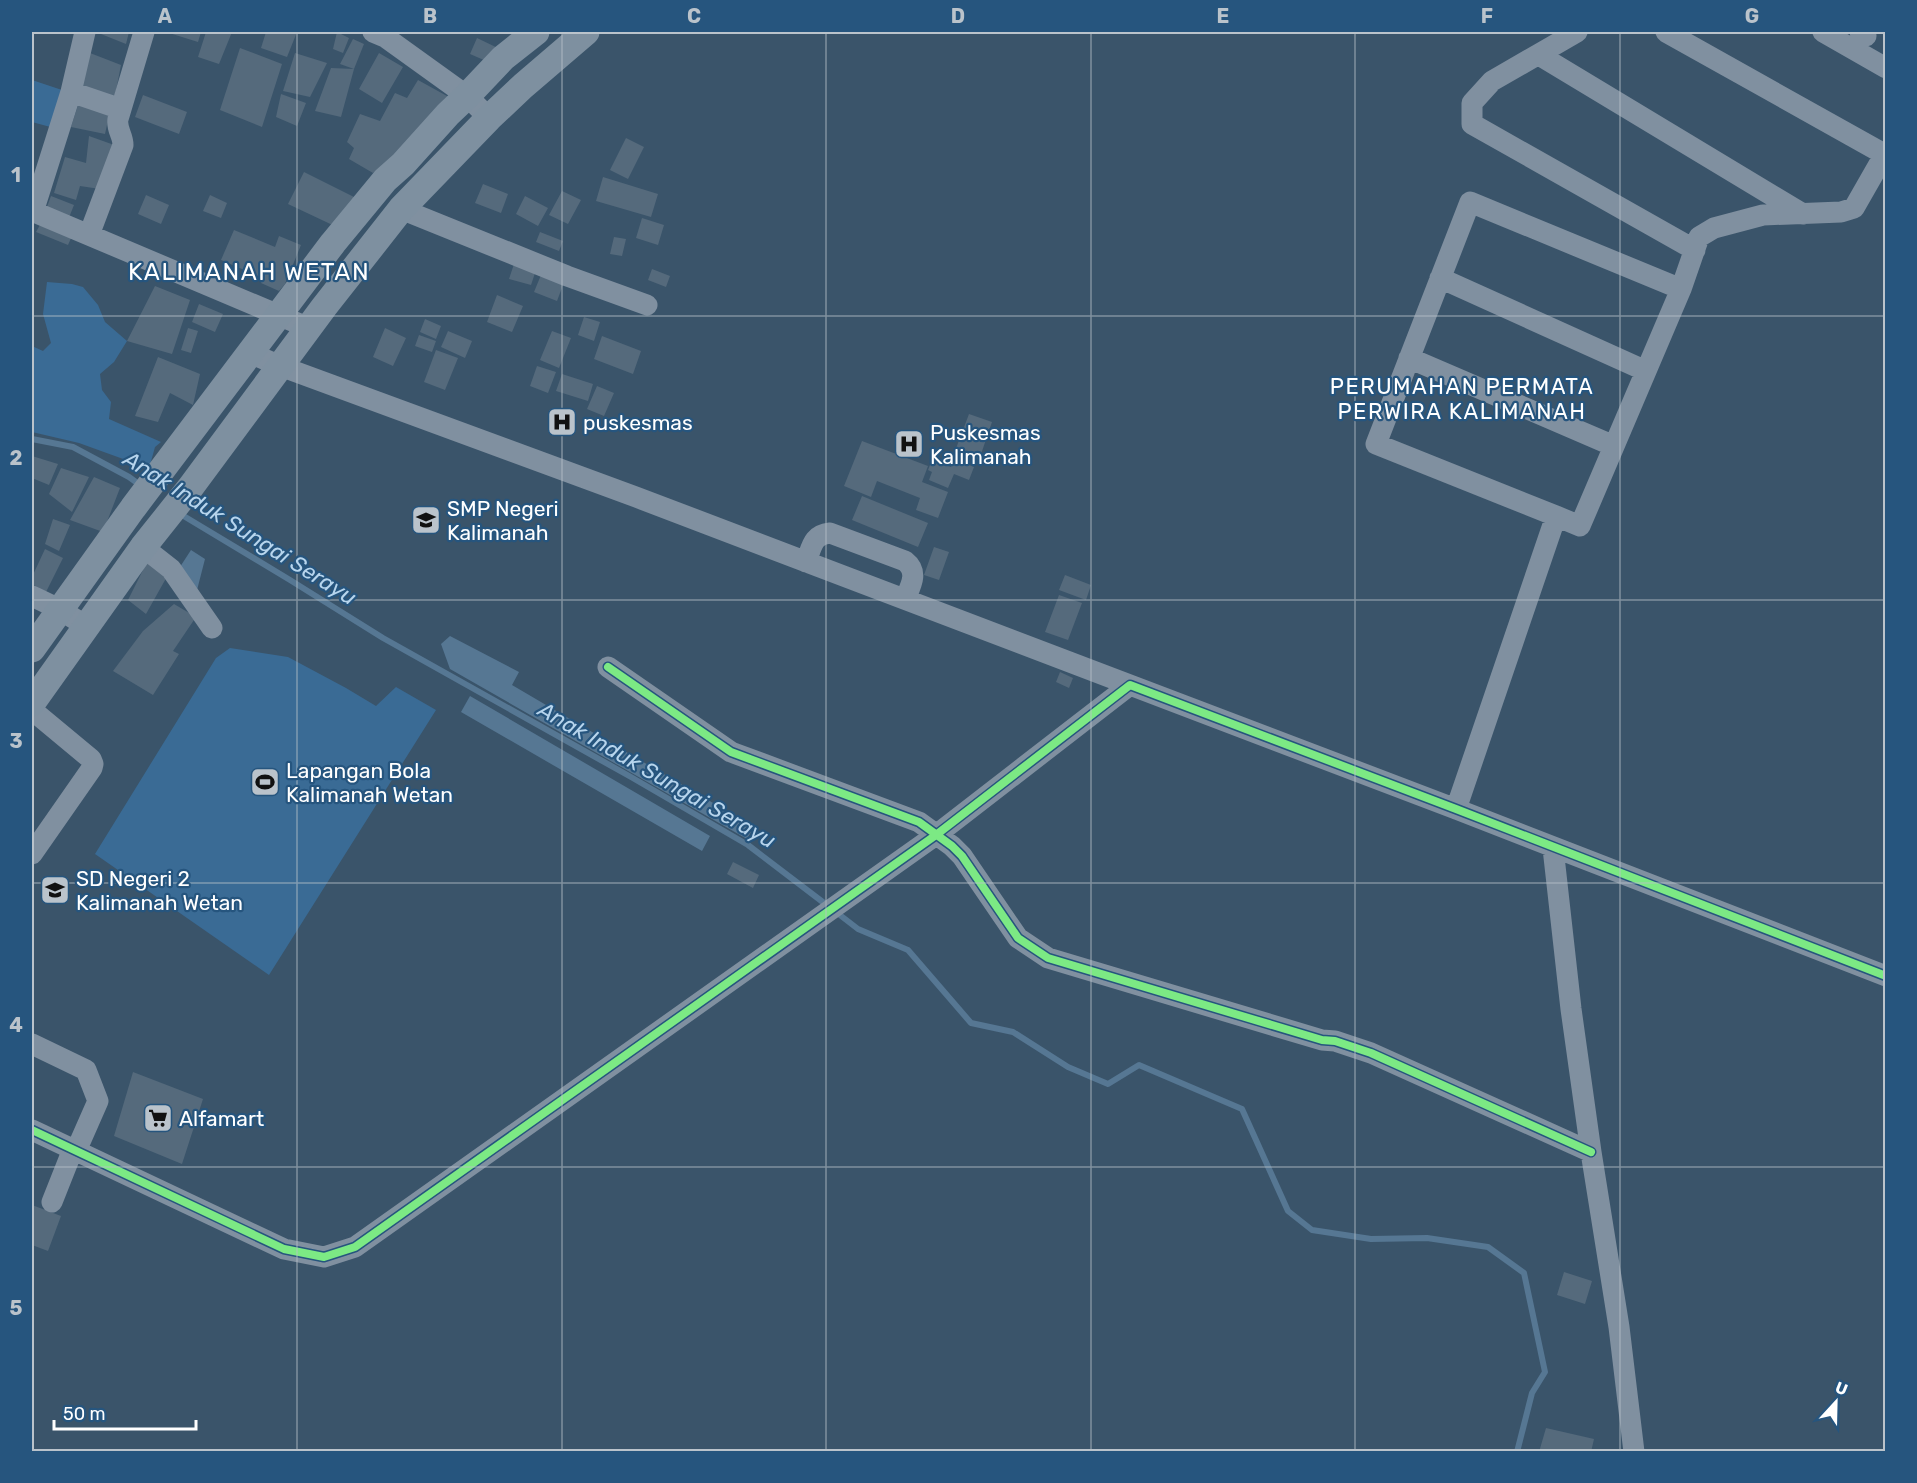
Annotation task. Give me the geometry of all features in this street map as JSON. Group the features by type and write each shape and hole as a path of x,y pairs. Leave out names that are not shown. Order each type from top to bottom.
{"main road":[{"path":"32,650 133,508 333,243 385,180 404,164 447,114 503,58 536,32"},
{"path":"32,703 150,538 401,209 489,118 586,32"}],"street":[{"path":"85,32 71,92 32,211 309,328"},
{"path":"89,235 123,145 117,124 144,32"},
{"path":"373,32 385,37 467,96 489,118"},
{"path":"1577,32 1492,81 1472,103 1472,124 1695,250"},
{"path":"1666,32 1885,153 1854,208 1841,212 1763,214 1714,228 1699,237 1681,289 1580,526 1376,444 1470,202 1681,289"},
{"path":"1823,32 1886,68"},
{"path":"1539,55 1804,214"},
{"path":"71,92 121,109"},
{"path":"401,209 567,276 647,305"},
{"path":"1440,278 1646,371"},
{"path":"250,353 636,496 1886,976"},
{"path":"1409,358 1614,446"},
{"path":"1456,809 1556,516"},
{"path":"806,562 817,537 821,534 830,533 841,537 905,561 911,566 914,575 905,599"},
{"path":"150,538 212,628"},
{"path":"32,596 86,626"},
{"path":"608,667 731,752 919,822 962,856 1018,938 1048,958 1371,1053 1591,1152"},
{"path":"32,1130 284,1249 324,1257 355,1247 936,835 1130,685"},
{"path":"32,710 91,759 93,764 32,854"},
{"path":"1553,848 1571,1009 1619,1327 1634,1452"},
{"path":"32,1044 86,1070 98,1101 51,1202"}],"shaded area":[{"path":"32,80 65,91 54,128 32,122"},
{"path":"47,282 83,287 98,305 105,322 127,341 114,362 100,374 102,390 111,402 109,419 161,442 155,447 150,465 137,464 79,443 32,432 32,346 43,351 51,343 43,314"},
{"name":"Lapangan Bola Kalimanah Wetan","path":"230,648 288,657 376,706 396,687 436,710 269,975 95,854 216,658"}],"water":[{"path":"191,550 205,559 196,594 178,570"},
{"path":"450,636 519,672 512,685 754,827 747,839 450,669 441,644"},
{"path":"470,696 710,836 702,851 461,712"}],"building":[{"path":"96,32 129,32 126,44"},
{"path":"166,32 201,32 198,42"},
{"path":"206,32 232,32 219,64 198,57"},
{"path":"266,32 297,32 287,57 261,48"},
{"path":"337,32 349,38 343,53 333,49"},
{"path":"477,38 504,51 493,64 470,54"},
{"path":"353,39 364,44 354,69 340,64"},
{"path":"240,48 282,64 262,127 220,110"},
{"path":"90,53 121,65 113,106 80,92"},
{"path":"295,53 327,63 310,97 283,91"},
{"path":"379,53 403,67 382,103 359,89"},
{"path":"331,68 354,69 341,117 315,111"},
{"path":"418,80 456,101 421,138 373,173 349,159 354,148 347,142 360,114 380,121 395,93 407,98"},
{"path":"281,94 306,103 297,126 276,117"},
{"path":"143,95 187,112 179,134 135,117"},
{"path":"80,99 110,111 105,134 71,127"},
{"path":"89,136 117,146 100,189 80,186 76,200 54,193 65,157 86,163"},
{"path":"626,138 644,147 628,179 610,170"},
{"path":"304,172 358,199 341,229 288,204"},
{"path":"603,177 658,194 651,217 596,201"},
{"path":"483,184 508,194 501,213 475,203"},
{"path":"562,191 581,200 568,224 549,215"},
{"path":"146,195 169,205 161,224 138,214"},
{"path":"210,195 227,203 221,218 203,211"},
{"path":"51,196 74,205 68,220 45,212"},
{"path":"525,196 548,208 538,226 516,214"},
{"path":"642,218 664,225 658,245 636,238"},
{"path":"41,223 72,236 68,245 36,232"},
{"path":"234,230 275,247 279,236 301,245 285,284 279,291 261,283 263,278 221,260"},
{"path":"540,232 563,241 559,251 536,242"},
{"path":"614,237 626,239 622,256 610,254"},
{"path":"514,264 536,270 531,285 509,279"},
{"path":"652,269 670,276 666,287 648,280"},
{"path":"541,275 563,285 557,301 534,292"},
{"path":"155,286 190,300 172,354 127,341"},
{"path":"497,295 523,306 512,332 487,322"},
{"path":"199,304 223,314 215,332 192,322"},
{"path":"584,317 600,322 594,341 578,335"},
{"path":"425,319 441,326 436,339 420,332"},
{"path":"188,328 198,331 191,353 181,350"},
{"path":"385,328 406,338 393,366 373,357"},
{"path":"448,331 472,341 465,358 441,347"},
{"path":"552,331 571,338 559,368 540,360"},
{"path":"419,335 436,341 432,352 415,346"},
{"path":"602,336 641,351 633,374 594,359"},
{"path":"436,350 458,358 445,390 424,382"},
{"path":"158,357 200,374 193,405 170,393 158,422 135,416"},
{"path":"537,366 556,372 548,393 530,386"},
{"path":"562,374 593,384 588,401 556,391"},
{"path":"597,386 614,393 604,416 587,409"},
{"path":"969,414 992,422 979,460 955,451"},
{"name":"Puskesmas Kalimanah","path":"862,441 928,466 922,482 948,492 938,518 916,510 920,498 877,481 871,497 844,486"},
{"path":"32,456 58,464 49,485 32,478"},
{"path":"954,459 974,467 969,480 954,474 948,488 929,480 932,472 928,470 932,460 951,467"},
{"path":"61,468 89,477 72,512 49,494"},
{"path":"94,477 120,488 103,532 70,520"},
{"path":"862,496 928,523 918,547 852,520"},
{"path":"53,519 70,525 59,551 45,544"},
{"path":"934,547 949,552 939,580 924,575"},
{"path":"45,549 63,558 46,592 32,584 32,577"},
{"path":"147,562 169,573 146,614 128,600"},
{"path":"1065,575 1091,585 1086,600 1059,590"},
{"path":"1059,595 1082,603 1068,640 1045,632"},
{"path":"174,604 196,617 173,651 179,654 153,695 113,671 143,631"},
{"path":"1060,672 1073,678 1069,688 1056,682"},
{"path":"733,862 759,875 753,888 727,874"},
{"name":"Alfamart","path":"133,1072 203,1099 182,1164 114,1136"},
{"path":"32,1205 61,1216 48,1251 32,1245"},
{"path":"1564,1272 1592,1281 1585,1304 1557,1295"},
{"path":"1546,1428 1594,1439 1591,1452 1539,1452"}],"waterway":[{"name":"Anak Induk Sungai Serayu","path":"32,439 73,447 140,485"},
{"name":"Anak Induk Sungai Serayu","path":"177,512 383,638 748,845 828,906"},
{"name":"Anak Induk Sungai Serayu","path":"836,912 858,929 908,950 971,1023 1013,1032 1068,1067 1108,1084 1139,1065 1242,1109 1288,1211 1312,1230 1371,1239 1427,1238 1488,1247 1524,1273 1545,1372 1532,1393 1517,1452"}],"cycle path":[{"path":"608,667 731,752 919,822 962,856 1018,938 1048,958 1371,1053 1591,1152"},
{"path":"32,1130 284,1249 324,1257 355,1247 936,835 1130,685 1886,976"}],"place":[{"name":"puskesmas","path":"562,422"},
{"name":"Puskesmas Kalimanah","path":"909,444"},
{"name":"SMP Negeri Kalimanah","path":"426,520"},
{"name":"Lapangan Bola Kalimanah Wetan","path":"265,782"},
{"name":"SD Negeri 2 Kalimanah Wetan","path":"55,890"},
{"name":"Alfamart","path":"158,1118"}],"district":[{"name":"KALIMANAH WETAN","path":"249,272"},
{"name":"PERUMAHAN PERMATA PERWIRA KALIMANAH","path":"1462,398"}]}
